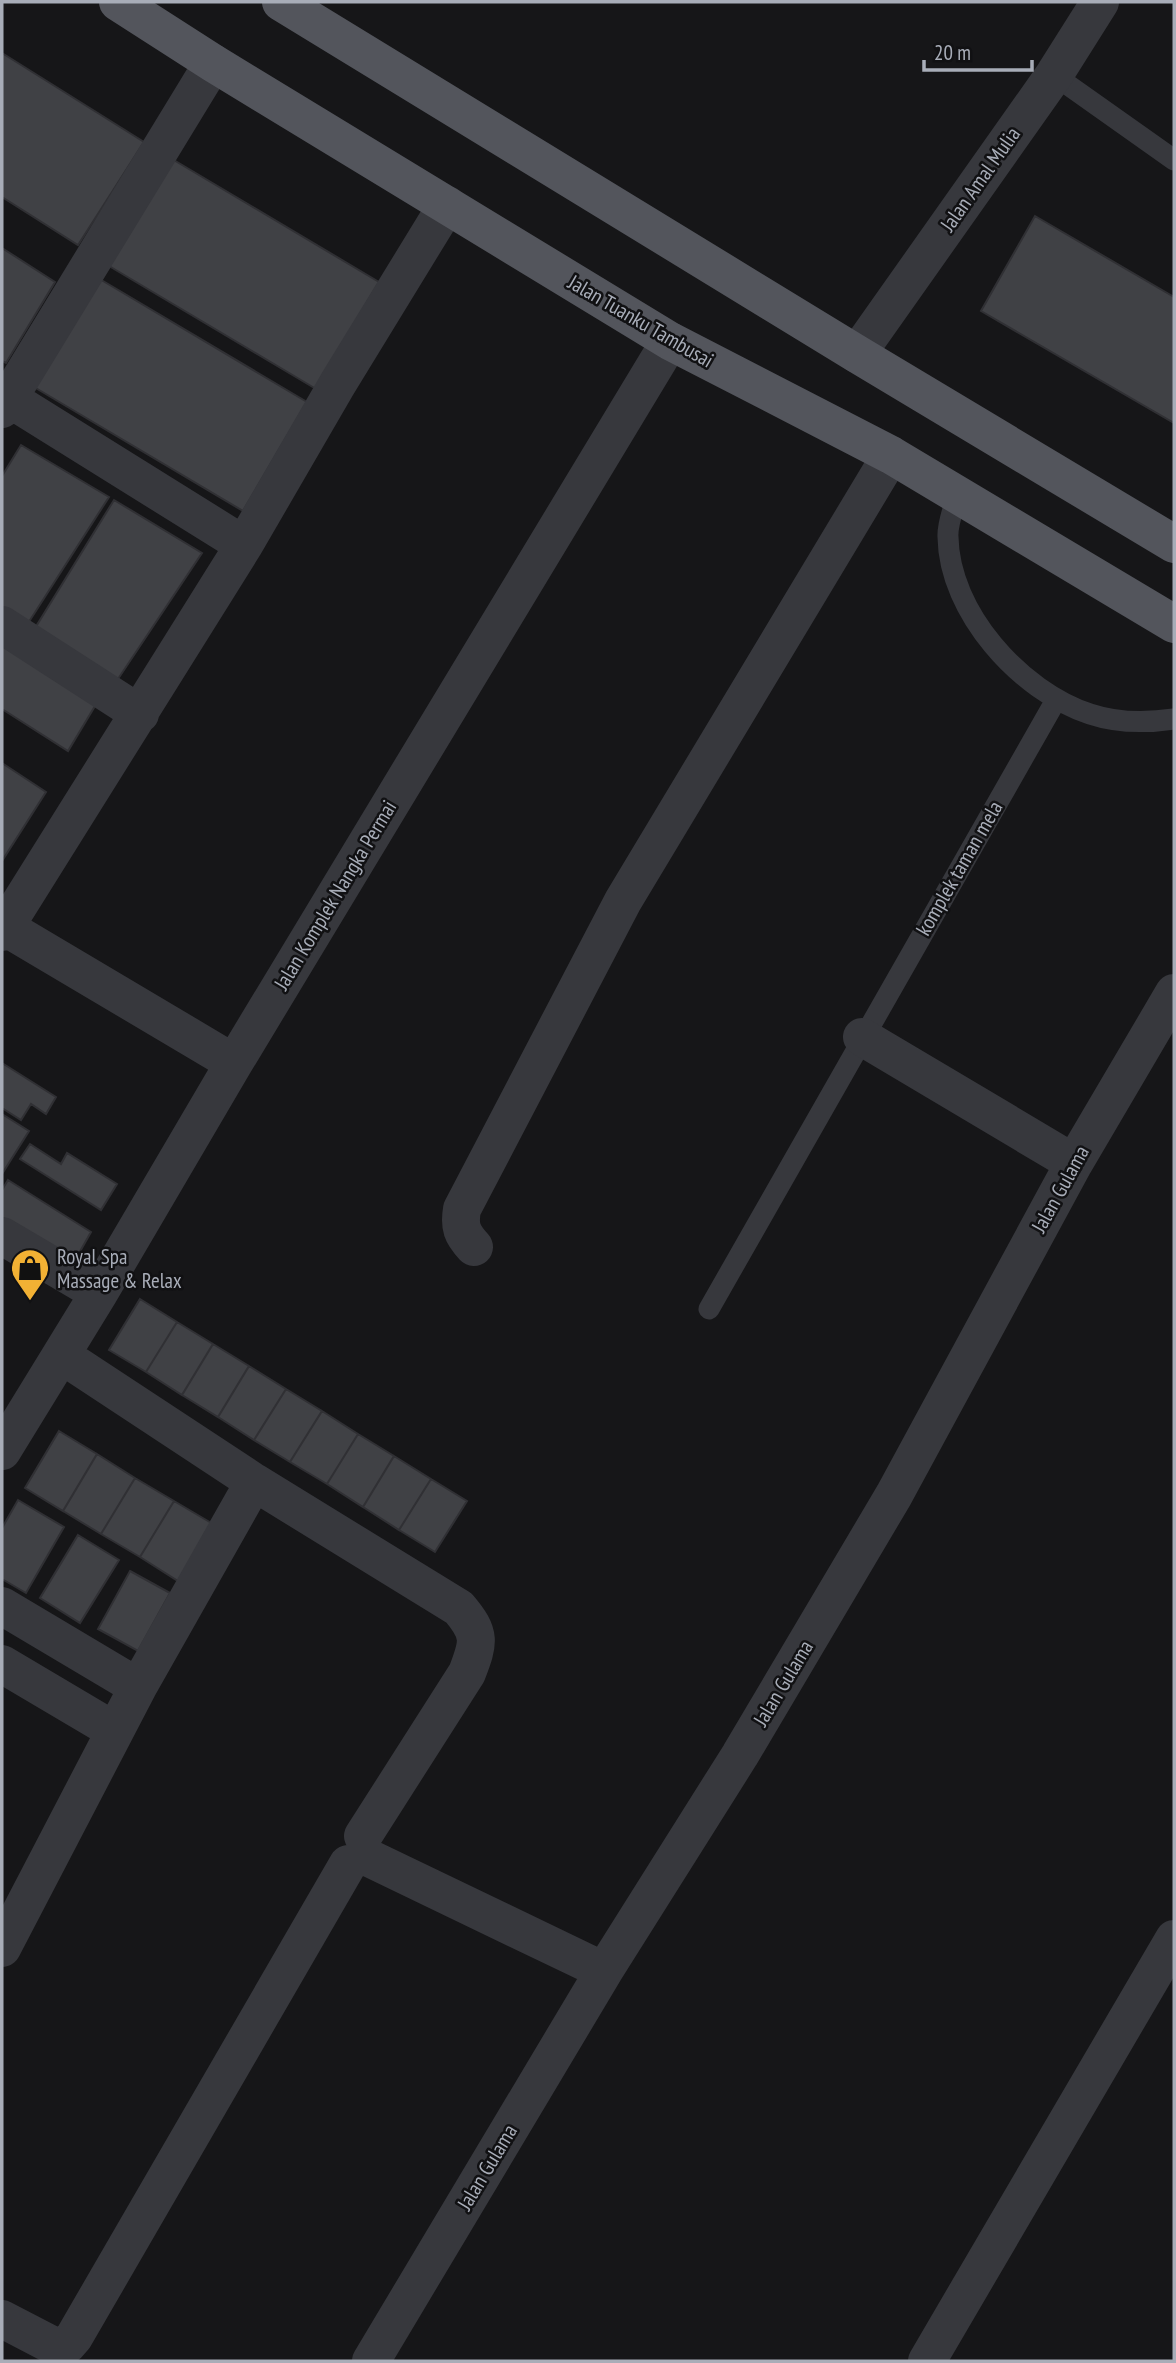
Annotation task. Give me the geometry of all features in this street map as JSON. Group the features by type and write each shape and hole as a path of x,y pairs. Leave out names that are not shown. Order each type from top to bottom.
{"main road":[{"name":"Jalan Tuanku Tambusai","path":"118,2 213,63 670,341 891,455 1174,624"},
{"path":"281,2 1174,544"}],"street":[{"name":"Jalan Amal Mulia","path":"857,354 1054,75 1100,2"},
{"path":"213,63 4,400 244,545"},
{"path":"234,1063 4,930 244,545 338,383 447,205"},
{"name":"Jalan Komplek Nangka Permai","path":"2,1451 670,341"},
{"path":"474,1247 463,1234 460,1223 462,1209 617,913 891,455"},
{"path":"2,625 140,714"},
{"name":"Jalan Gulama","path":"371,2361 604,1971 740,1755 894,1495 1074,1163 1174,993"},
{"path":"862,1037 1074,1163"},
{"path":"2,1236 99,1293"},
{"path":"2,2319 56,2347 66,2345 74,2337 467,1673 476,1650 474,1626 459,1608 254,1482 78,1366"},
{"path":"2,1948 138,1687 254,1482"},
{"path":"2,1606 138,1687"},
{"path":"2,1664 115,1731"},
{"path":"360,1853 604,1971"},
{"path":"927,2361 1174,1939"}],"lane":[{"path":"1054,75 1174,160"},
{"path":"957,495 947,534 951,568 965,606 990,642 1024,675 1056,700 1091,715 1131,722 1174,719"},
{"name":"komplek taman mela","path":"709,1309 1056,700"}],"building":[{"path":"2,53 144,142 78,245 2,197"},
{"path":"167,156 379,282 316,389 104,263"},
{"path":"1035,216 1174,297 1174,423 981,311"},
{"path":"2,248 55,282 6,363 2,361"},
{"path":"98,278 307,402 243,511 34,387"},
{"path":"21,445 109,497 25,628 2,614 2,476"},
{"path":"114,500 202,553 114,685 32,633"},
{"path":"2,634 101,696 68,751 2,709"},
{"path":"2,763 46,792 2,861"},
{"path":"2,1063 56,1097 46,1114 31,1104 21,1120 2,1108"},
{"path":"2,1114 29,1131 2,1174"},
{"path":"30,1144 61,1164 67,1153 117,1184 101,1210 20,1159"},
{"path":"8,1180 91,1232 74,1262 2,1217 2,1190"},
{"path":"140,1299 177,1322 146,1372 109,1350"},
{"path":"177,1322 213,1344 182,1395 146,1372"},
{"path":"213,1344 249,1366 218,1417 182,1395"},
{"path":"249,1366 286,1389 254,1440 218,1417"},
{"path":"286,1389 322,1411 290,1462 254,1440"},
{"path":"322,1411 358,1434 327,1484 290,1462"},
{"path":"59,1431 97,1454 63,1511 25,1488"},
{"path":"358,1434 394,1456 363,1507 327,1484"},
{"path":"97,1454 135,1478 101,1534 63,1511"},
{"path":"394,1456 431,1479 399,1530 363,1507"},
{"path":"135,1478 174,1501 140,1557 101,1534"},
{"path":"431,1479 467,1501 435,1552 399,1530"},
{"path":"18,1500 64,1527 26,1593 2,1579 2,1528"},
{"path":"174,1501 213,1524 178,1581 140,1557"},
{"path":"78,1535 119,1560 80,1623 40,1598"},
{"path":"130,1571 170,1593 138,1651 98,1629"}],"place":[{"name":"Royal Spa Massage & Relax","path":"30,1302"}]}
